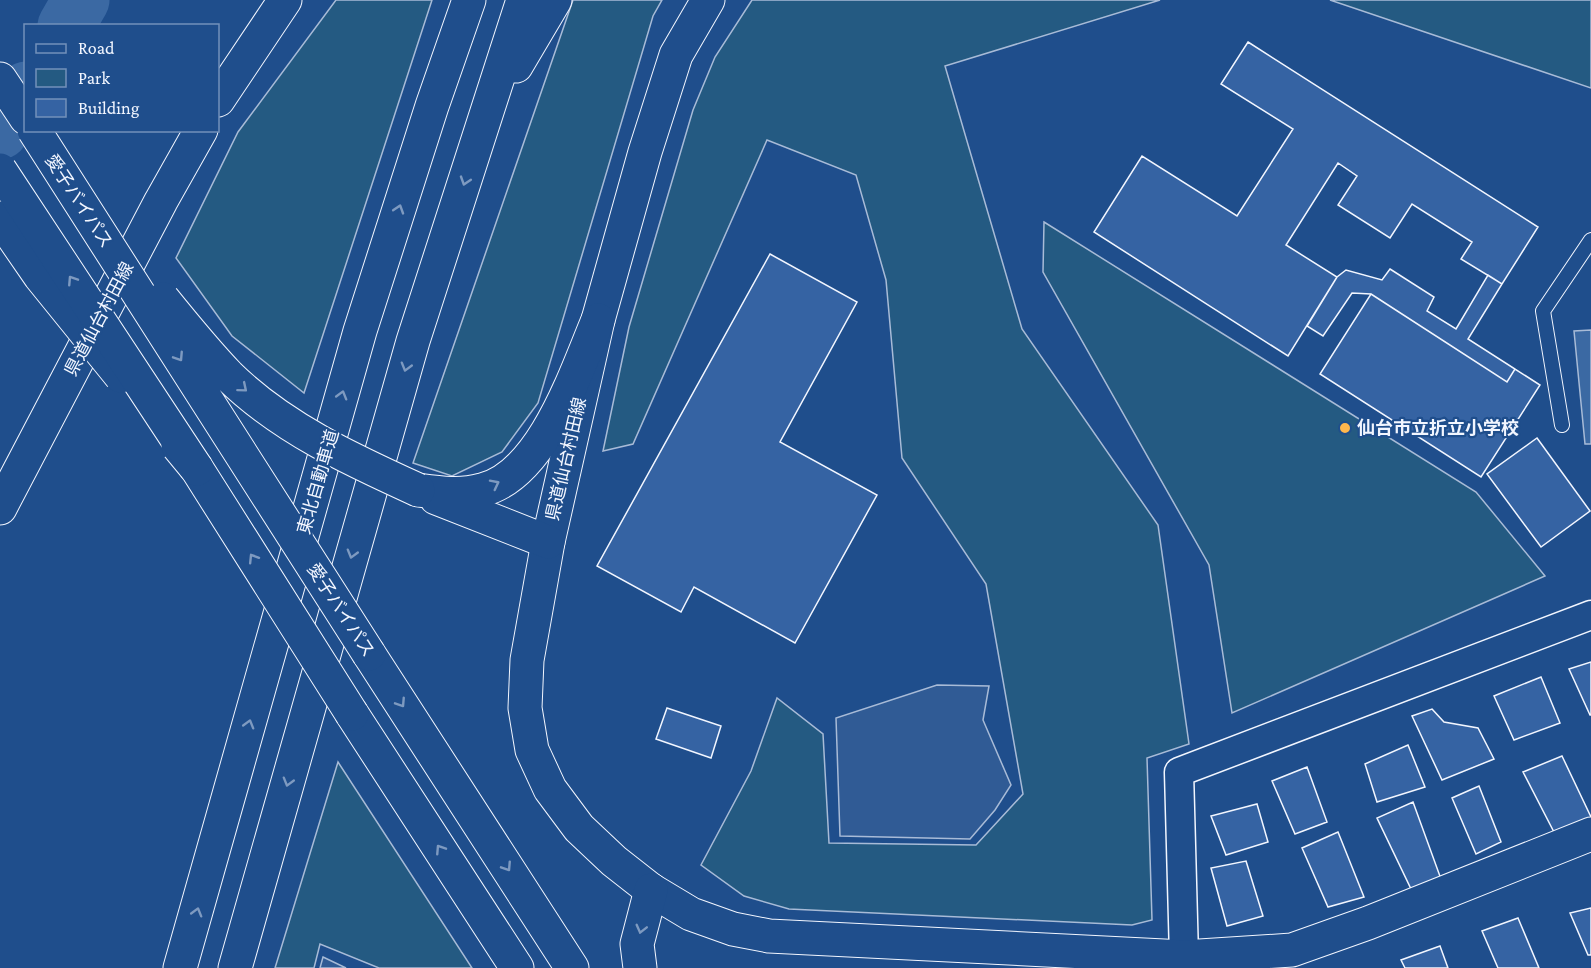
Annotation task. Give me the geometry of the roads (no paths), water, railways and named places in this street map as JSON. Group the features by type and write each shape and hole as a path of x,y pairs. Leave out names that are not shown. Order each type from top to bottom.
{"main road":[{"path":"219,99 285,0"},
{"name":"東北自動車道","path":"180,968 360,331 432,106 469,0"},
{"path":"235,968 413,341 524,0"},
{"path":"483,125 555,0"},
{"name":"県道仙台村田線","path":"708,0 676,55 645,152 598,320 548,542 527,660 525,708 532,750 550,789 579,828 614,861 651,890 691,914 733,929 769,936 1188,962 1292,950 1591,834"},
{"path":"0,79 24,115"},
{"name":"愛子バイパス","path":"35,132 572,968"},
{"path":"36,132 156,291 201,345 231,377 265,405 335,450 418,490 548,542"},
{"name":"県道仙台村田線","path":"0,508 161,201 200,132"},
{"path":"0,170 197,469 352,714 518,968"},
{"path":"0,218 40,276 197,469"},
{"path":"418,490 454,494 484,490 507,478 524,464 542,441 554,420 598,320"},
{"path":"640,968 637,944 651,890"}],"street":[{"path":"1188,962 1179,772 1591,615"}],"lane":[{"path":"1562,425 1543,311 1591,240"}],"waterway":[{"path":"67,24 81,0"},
{"path":"0,131 24,93"}],"place":[{"name":"仙台市立折立小学校","path":"1345,428"}]}
